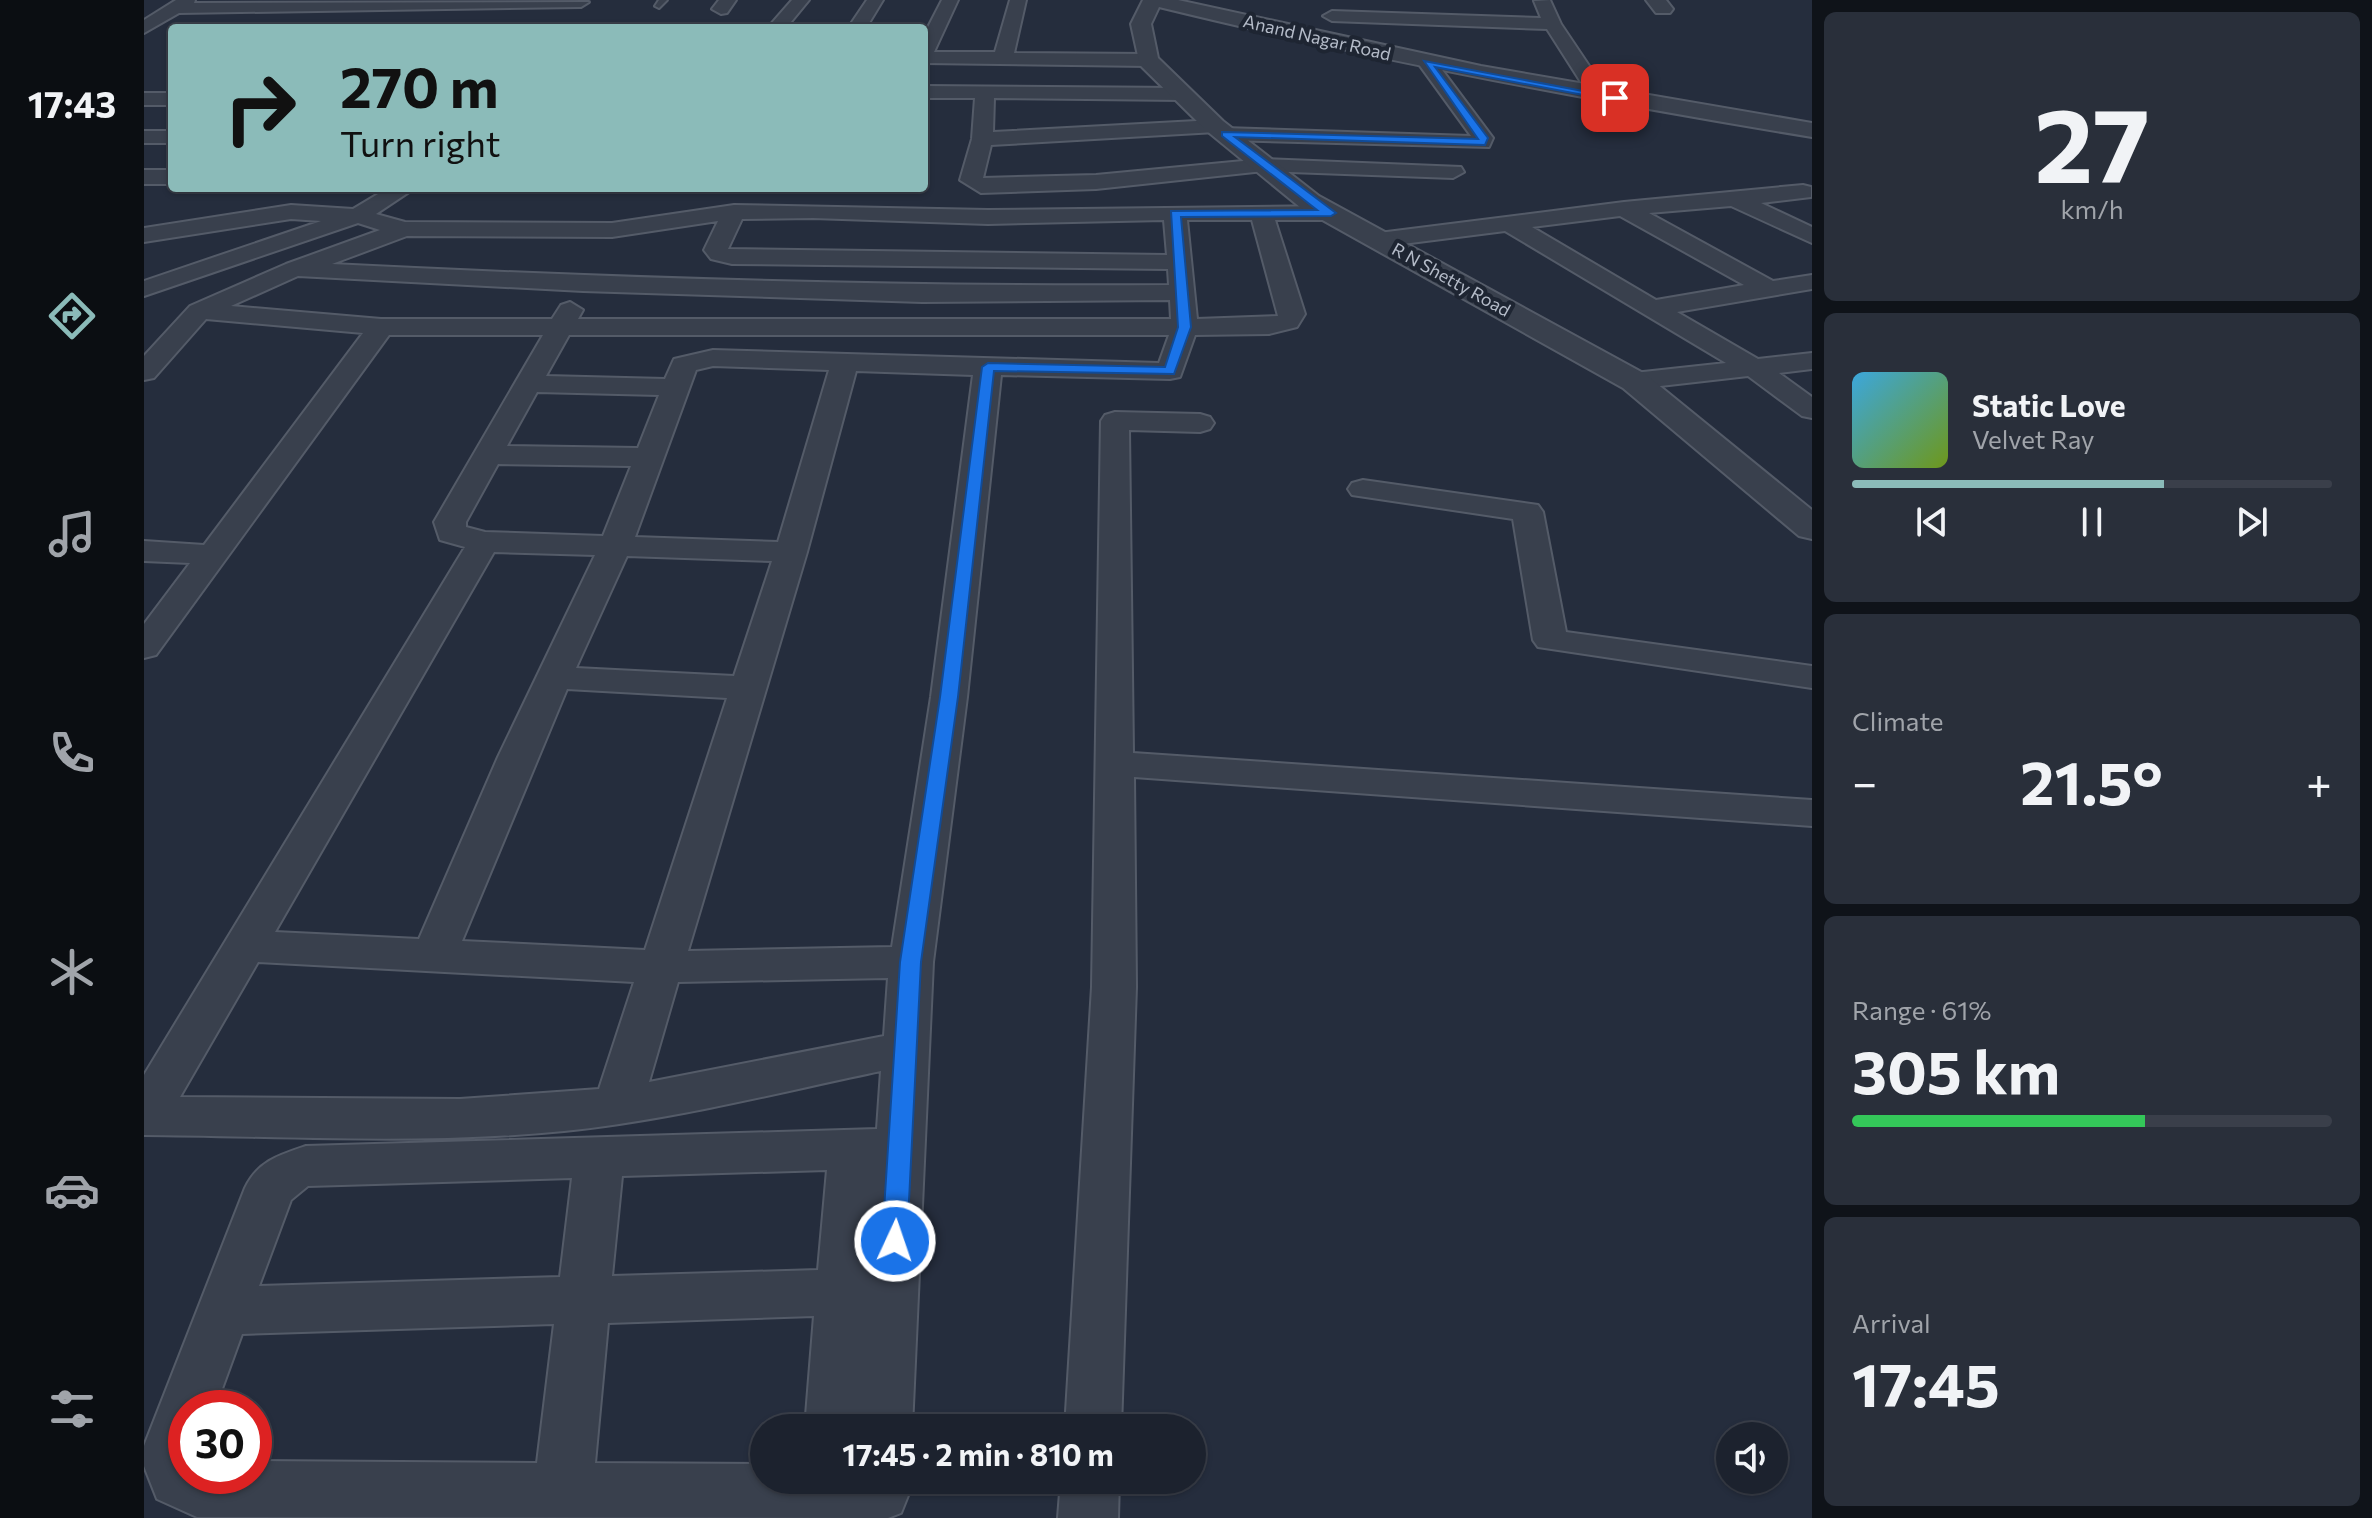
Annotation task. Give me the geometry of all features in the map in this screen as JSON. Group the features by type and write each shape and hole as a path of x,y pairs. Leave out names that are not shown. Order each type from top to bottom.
{"street":[{"path":"780,24 801,0"},
{"path":"860,24 875,0"},
{"path":"928,47 950,0"},
{"path":"1003,58 1018,0"},
{"path":"928,55 1148,60 1141,24 1153,0"},
{"name":"Anand Nagar Road","path":"1153,0 1191,5 1427,63 1812,130"},
{"path":"1542,0 1552,24 1598,94"},
{"path":"146,29 180,4 582,1"},
{"path":"566,19 582,1"},
{"path":"293,24 469,18 484,2"},
{"path":"1329,8 1552,24"},
{"path":"1329,8 1348,46"},
{"path":"146,29 168,28"},
{"path":"146,29 168,34"},
{"name":"R N Shetty Road","path":"1148,60 1220,130 1310,202 1634,381 1812,528"},
{"path":"982,139 1220,130 1482,143 1483,138 1427,63"},
{"path":"928,92 1182,94"},
{"path":"985,93 982,139 971,180 981,186 1096,182 1264,165 1453,172"},
{"path":"144,99 168,99"},
{"path":"144,117 168,119"},
{"path":"144,199 159,177"},
{"path":"291,212 308,192"},
{"path":"144,289 363,218 399,192"},
{"path":"1379,240 1624,209 1803,192"},
{"path":"1735,199 1812,236"},
{"path":"1624,209 1769,289"},
{"path":"144,235 291,212 363,218 399,228 612,230 734,212 813,211 988,217 1331,213"},
{"path":"734,212 716,250 719,254 732,257 1178,262"},
{"path":"433,958 553,678 615,547 684,365 695,360 845,361 1170,371 1183,310 1175,213"},
{"path":"295,269 583,284 922,294 1183,310 1269,326 1292,318 1261,213"},
{"path":"1508,223 1756,369 1812,410"},
{"path":"144,372 199,311 399,228"},
{"path":"612,230 530,384 450,522 451,533 462,539 484,542 791,552"},
{"path":"1652,308 1812,282"},
{"path":"199,311 381,327 560,329 1183,310"},
{"path":"144,648 381,327"},
{"path":"618,1105 791,552 845,361"},
{"path":"1634,381 1812,361"},
{"path":"834,1414 843,1292 877,1148 905,1049 911,962 949,697 988,367"},
{"path":"530,384 675,387"},
{"path":"1094,1414 1114,987 1115,421 1200,423"},
{"path":"488,455 647,457"},
{"path":"1363,489 1527,512 1550,640 1812,677"},
{"path":"144,1116 484,542"},
{"path":"144,551 213,555"},
{"path":"553,678 748,688"},
{"path":"1114,764 1812,813"},
{"path":"245,946 433,958 659,967 911,962"},
{"path":"144,1116 416,1117 563,1112 618,1105 905,1049"},
{"path":"193,1390 270,1188 285,1174 306,1166 877,1148"},
{"path":"877,1148 884,1414"},
{"path":"563,1491 599,1157"},
{"path":"223,1311 843,1292"},
{"path":"272,1489 750,1492"},
{"path":"1088,1518 1089,1494"}],"route":[{"path":"895,1241 911,962 949,697 988,367 1170,371 1185,327 1175,213 1331,213 1310,202 1225,134 1482,143 1483,138 1427,63 1615,98"}]}
